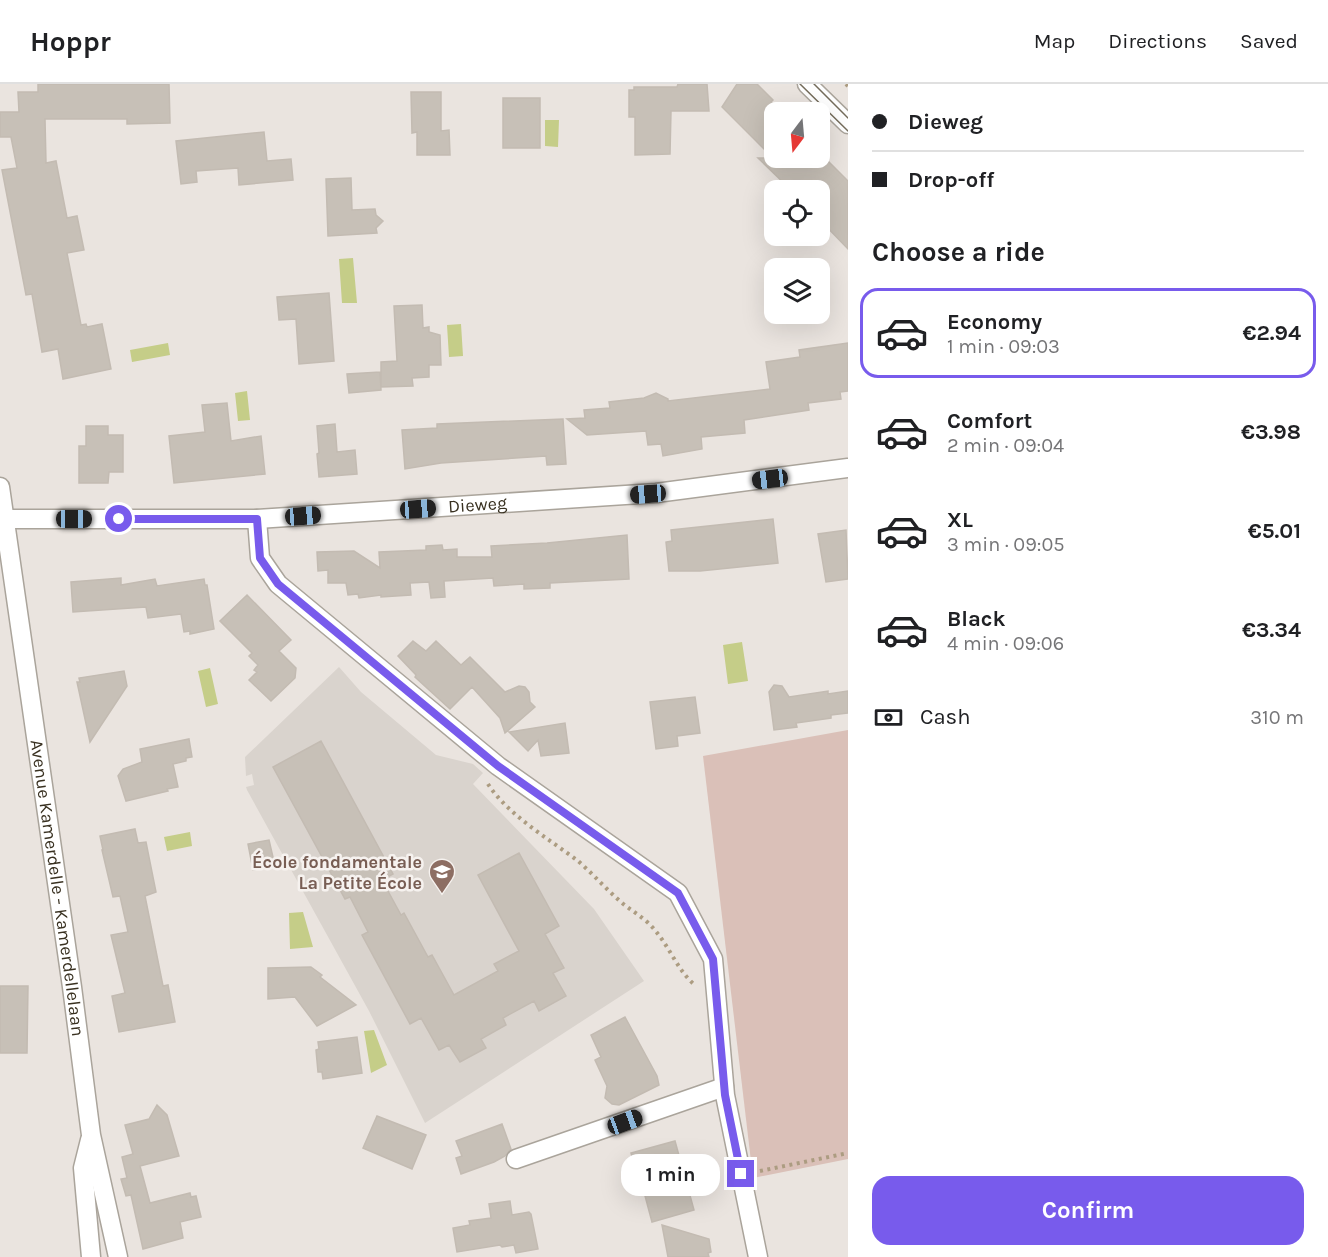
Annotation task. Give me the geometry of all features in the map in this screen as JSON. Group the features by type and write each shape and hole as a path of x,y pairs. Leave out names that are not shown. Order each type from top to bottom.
{"street":[{"path":"813,86 848,124"},
{"name":"Dieweg","path":"3,519 257,519 656,493 848,468"},
{"name":"Avenue Kamerdelle - Kamerdellelaan","path":"0,487 91,1135 118,1257"},
{"path":"257,519 260,558 278,584 484,754 605,843 678,893 713,959 724,1087 758,1257"},
{"path":"516,1160 724,1087"},
{"path":"91,1135 83,1168 91,1257"}],"path":[{"path":"484,754 483,763 487,782 496,796 543,836 580,863 624,905 647,922 666,945 684,976 699,988 716,994"},
{"path":"741,1174 848,1153"}],"shaded area":[{"path":"545,120 559,120 558,147 545,146"},
{"path":"353,258 357,303 342,303 339,259"},
{"path":"461,324 463,356 449,357 447,325"},
{"path":"168,343 170,355 132,362 130,350"},
{"path":"247,391 250,420 238,421 235,393"},
{"path":"742,642 748,681 728,684 723,645"},
{"name":"École fondamentale La Petite École","path":"339,667 361,692 436,755 473,764 483,773 473,784 594,909 644,981 425,1123 369,1011 246,787 254,785 252,774 246,776 245,757"},
{"path":"210,668 218,704 206,707 198,671"},
{"path":"848,730 848,1159 753,1178 703,756"},
{"path":"190,832 192,846 167,851 164,837"},
{"path":"303,912 313,947 290,949 289,913"},
{"path":"374,1030 387,1065 371,1073 364,1031"}],"building":[{"path":"38,84 169,84 170,123 127,124 127,119 45,119 46,163 56,161 67,218 77,216 84,250 67,253 81,325 86,324 87,327 102,324 111,369 63,379 58,349 42,352 32,294 26,295 2,170 17,168 11,137 0,137 0,112 19,112 18,92 38,92"},
{"path":"678,84 707,84 709,111 671,111 670,154 635,155 635,117 629,117 629,90 634,90 634,87 677,87"},
{"path":"737,84 757,84 773,100 764,102 764,149 722,107"},
{"path":"411,92 441,92 441,131 449,130 450,155 417,155 417,132 412,133"},
{"path":"503,98 540,98 540,148 503,148"},
{"path":"264,132 267,161 291,159 293,180 239,185 238,168 196,171 197,182 181,184 176,141"},
{"path":"830,163 848,181 848,249 830,230 830,180 781,180 768,168 830,168"},
{"path":"351,178 352,210 375,209 376,215 383,221 376,228 377,233 328,236 326,179"},
{"path":"329,293 334,361 299,364 296,319 279,320 277,297"},
{"path":"422,305 423,328 429,327 429,332 440,335 441,365 429,365 429,377 412,378 413,386 381,387 381,362 397,361 394,306"},
{"path":"848,343 848,391 840,392 841,399 808,403 809,410 744,420 745,433 701,437 702,449 663,456 661,444 648,445 646,431 587,435 567,419 585,418 584,410 610,408 609,402 644,398 656,393 668,401 770,389 766,362 800,357 799,350"},
{"path":"380,372 381,390 349,393 347,374"},
{"path":"227,403 231,441 261,436 265,474 174,483 169,436 205,432 202,405"},
{"path":"563,419 566,464 547,465 546,456 441,463 405,469 402,430 437,428 437,424"},
{"path":"335,424 337,452 355,450 357,474 319,477 317,426"},
{"path":"86,426 108,426 108,435 123,435 123,472 109,472 108,483 79,483 79,446 86,446"},
{"path":"773,519 778,563 700,571 669,571 666,542 672,541 671,530"},
{"path":"846,530 848,579 826,582 818,534"},
{"path":"627,535 629,579 550,583 550,588 524,589 524,584 494,586 493,578 444,581 445,597 431,598 429,582 410,583 411,595 359,598 358,594 348,595 346,583 328,583 328,570 318,571 317,552 354,551 380,568 379,552 426,550 426,546 442,545 443,550 457,549 457,557 492,557 491,546"},
{"path":"121,578 121,585 155,579 157,586 204,579 214,629 190,634 190,631 184,632 181,614 148,618 146,607 73,612 71,582"},
{"path":"247,595 291,640 279,651 296,668 295,678 271,701 249,680 257,672 254,670 258,665 249,656 252,653 220,621"},
{"path":"413,641 426,651 436,641 461,665 470,657 505,692 519,686 525,687 529,692 530,702 535,707 505,733 500,718 472,687 450,709 415,677 416,675 398,656"},
{"path":"124,671 127,686 90,742 77,682 80,682 79,678"},
{"path":"774,685 782,686 789,697 828,691 828,694 848,691 848,713 796,723 797,727 774,730 769,692"},
{"path":"695,697 700,733 677,736 678,746 656,749 650,702"},
{"path":"565,723 569,753 541,756 538,740 528,751 509,732"},
{"path":"189,739 192,757 173,764 178,787 126,801 118,776 123,769 142,762 140,749"},
{"path":"321,741 393,874 382,880 401,915 404,913 428,957 432,955 454,995 498,971 494,964 519,951 478,875 519,853 559,926 545,934 564,968 553,973 566,996 539,1011 534,1001 503,1018 506,1025 481,1039 486,1048 460,1062 449,1045 439,1050 421,1018 410,1024 362,935 368,932 350,897 345,899 273,767"},
{"path":"135,829 138,843 146,842 156,892 145,896 163,986 168,985 175,1022 119,1032 112,996 125,993 111,935 128,932 120,896 113,897 100,836"},
{"path":"269,840 275,866 253,870 248,844"},
{"path":"311,967 322,975 320,977 356,1005 317,1026 295,997 268,999 268,968"},
{"path":"0,986 28,986 27,1053 0,1053"},
{"path":"625,1017 657,1076 659,1085 619,1105 612,1104 605,1098 607,1086 595,1060 601,1057 591,1035"},
{"path":"357,1037 362,1073 323,1079 322,1072 318,1072 316,1050 319,1049 318,1042"},
{"path":"157,1105 167,1115 179,1156 140,1166 150,1203 190,1193 191,1197 196,1196 201,1217 180,1222 183,1238 143,1249 131,1195 126,1196 121,1179 127,1178 122,1157 133,1154 125,1125 149,1119"},
{"path":"377,1116 426,1135 412,1169 363,1148"},
{"path":"502,1124 511,1149 505,1156 494,1162 461,1174 456,1158 462,1156 456,1141"},
{"path":"675,1141 694,1210 652,1222 631,1153"},
{"path":"510,1201 512,1215 529,1212 531,1214 538,1249 516,1253 514,1245 502,1247 500,1245 457,1252 453,1228 470,1225 469,1221 491,1218 489,1204"},
{"path":"662,1225 709,1239 711,1252 708,1253 709,1257 668,1257"}],"tram line":[{"path":"800,84 848,131"},
{"path":"814,84 848,118"}],"place":[{"name":"École fondamentale La Petite École","path":"442,895"}],"route":[{"path":"119,519 257,519 260,558 278,584 498,766 678,893 713,959 725,1095 741,1174"}]}
